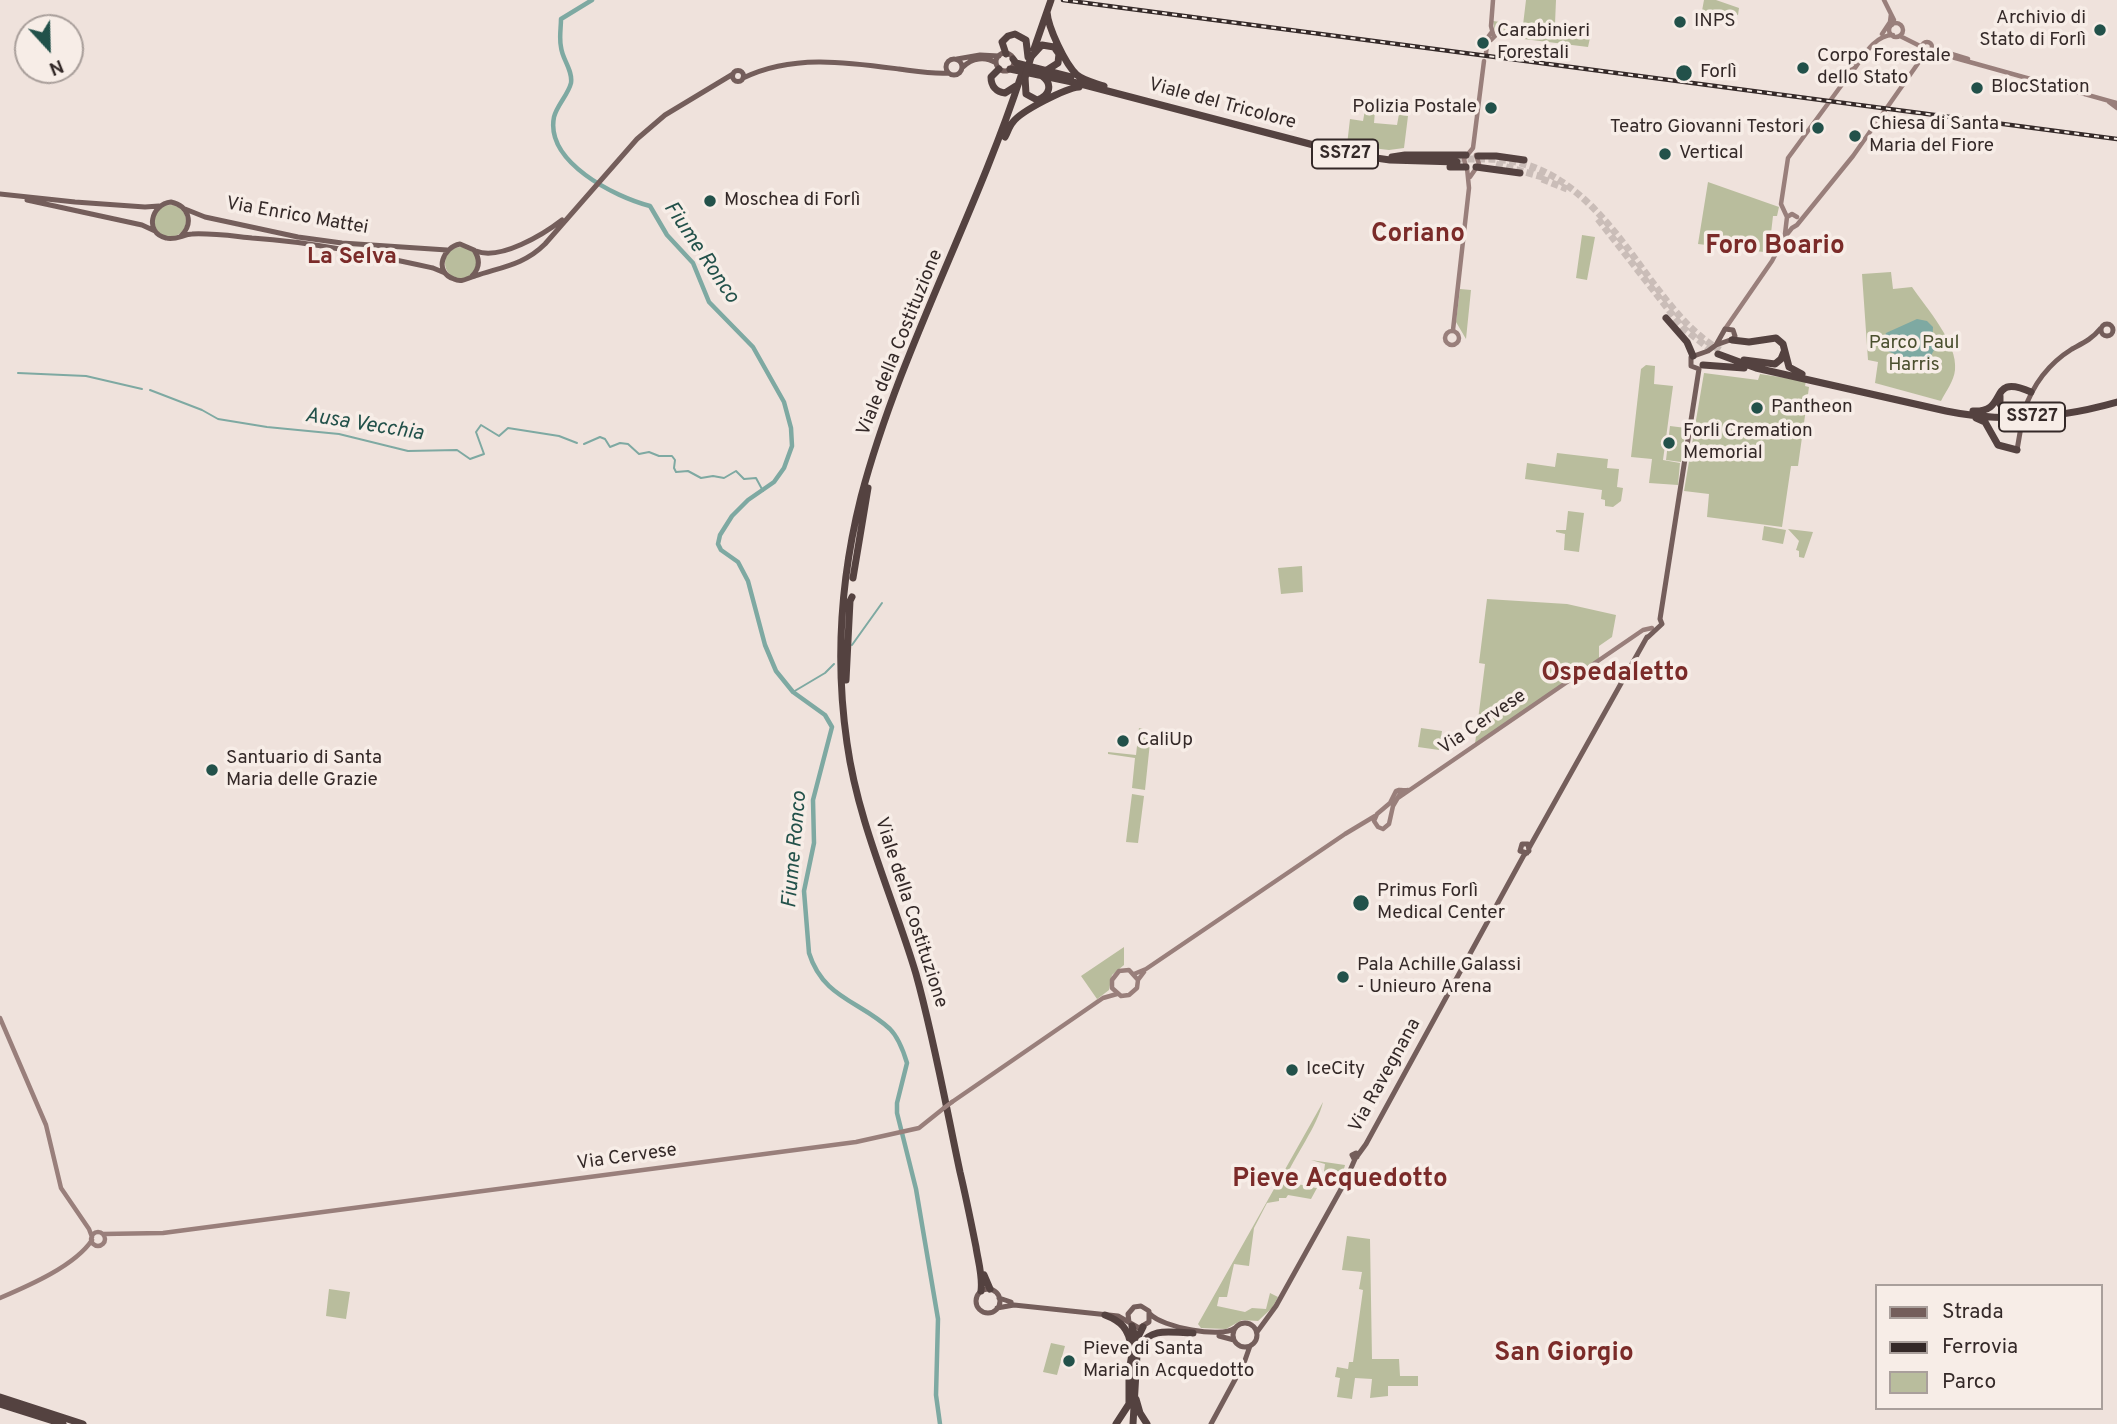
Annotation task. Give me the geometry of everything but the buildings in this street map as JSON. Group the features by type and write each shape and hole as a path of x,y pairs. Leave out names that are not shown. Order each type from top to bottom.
{"highway":[{"path":"1030,57 1049,0"},
{"path":"1004,138 1049,0"},
{"path":"1047,12 1059,50 1078,75 1103,88"},
{"path":"1023,77 1026,94 1037,100 1045,97 1049,89 1048,81 1042,73 1006,57 1002,45 1008,36 1015,34 1024,37 1028,43 1030,57"},
{"path":"1030,57 1042,45 1050,45 1059,50"},
{"path":"1042,73 1055,66 1059,59 1059,50"},
{"path":"998,66 991,80 999,92 1012,91 1023,77"},
{"path":"1010,69 1042,73 1103,88"},
{"name":"Viale della Costituzione","path":"986,1290 937,1050 917,968 859,790 843,694 850,601 847,601 849,569 861,497 895,392 985,182 1023,77"},
{"path":"985,182 1004,138 1018,117 1066,90 1080,86 1103,88"},
{"name":"Viale del Tricolore","path":"1103,88 1319,148 1391,159 1457,161"},
{"path":"1391,159 1405,155 1467,154"},
{"path":"1477,155 1524,160"},
{"path":"1391,159 1412,166 1499,168 1520,173"},
{"name":"Viale della Costituzione","path":"849,569 868,488 898,391 931,309"},
{"path":"1666,318 1699,361 1756,368"},
{"path":"1732,338 1771,337 1780,341 1789,367 1803,375"},
{"path":"1744,360 1775,364 1782,359 1784,348"},
{"name":"SS727","path":"1718,350 1744,360 1851,388 1931,407 1995,418 2083,411 2117,401"},
{"name":"SS727","path":"1718,350 1756,368 1841,385"},
{"path":"1958,412 1988,410 2002,390 2014,385 2030,391"},
{"path":"2002,390 1999,401 2006,411 2040,415"},
{"path":"1958,412 1983,421 1994,440 2006,447 2017,449"},
{"path":"1994,440 1993,429 2000,422 2040,415"},
{"path":"853,578 868,488"},
{"path":"841,576 851,526 861,497"},
{"path":"838,596 838,664 843,694"},
{"path":"1105,1315 1125,1328 1130,1340 1133,1424"},
{"path":"1130,1324 1135,1337 1131,1354"},
{"path":"1116,1424 1129,1404 1139,1346 1138,1337 1145,1326"},
{"path":"1139,1346 1155,1333 1193,1333"},
{"path":"1132,1390 1147,1424"},
{"path":"0,1397 83,1424"},
{"path":"0,1404 63,1424"}],"main road":[{"path":"1486,53 1493,0"},
{"path":"1856,64 1874,40 1890,27 1894,19 1885,0"},
{"path":"1885,0 1903,31 1929,51 2117,103"},
{"path":"1882,34 1891,14"},
{"path":"1890,27 1900,24"},
{"path":"1890,27 1896,36"},
{"path":"1896,36 1903,31"},
{"path":"1732,338 1726,329 1772,261 1784,238 1853,156 1929,51 1930,43 1923,45 1896,36 1885,36 1875,42 1851,69 1788,158 1781,204 1787,217 1784,238"},
{"path":"578,206 550,229 528,241 489,253 460,244 447,250 443,259 445,273 458,281 508,267 528,258 545,244 637,139 665,115 734,77 739,81 743,75 754,71 809,61 838,61 930,72 948,73 957,75 968,62 980,59 1004,71 1013,65 1006,57 980,55 952,59 930,72"},
{"path":"998,66 1006,57"},
{"path":"957,59 963,67"},
{"path":"1453,330 1471,168 1479,162 1477,155 1484,61 1473,148 1463,161 1471,168"},
{"path":"946,64 948,73"},
{"path":"2108,102 2117,108"},
{"path":"1467,154 1477,155"},
{"path":"0,194 145,207 171,202 185,208 189,220 181,236 167,239 142,225 0,194"},
{"path":"155,231 152,220 159,206"},
{"name":"Via Enrico Mattei","path":"185,208 205,217 298,237 342,243 447,250"},
{"path":"1787,217 1792,214 1798,220"},
{"path":"1786,224 1791,228"},
{"name":"Via Enrico Mattei","path":"181,236 199,234 307,243 433,268 445,273"},
{"path":"472,276 479,261 474,250"},
{"path":"1732,338 1734,315"},
{"path":"2024,411 2030,391 2054,362 2093,337 2104,324 2114,326 2110,336 2093,337"},
{"path":"2100,329 2105,337"},
{"name":"Via Ravegnana","path":"1257,1332 1270,1315 1655,620 1660,619 1699,361 1708,351 1718,350 1732,338"},
{"path":"2017,449 2022,421"},
{"name":"Via Cervese","path":"1398,798 1646,628 1651,630"},
{"name":"Via Cervese","path":"101,1235 189,1230 856,1142 915,1129 1103,998 1112,988 1112,980 1119,971 1126,970 1135,974 1146,969 1382,812 1395,792 1412,788"},
{"path":"1382,812 1390,817 1399,790"},
{"path":"1375,816 1376,825"},
{"name":"Via Cervese","path":"1355,828 1370,824 1386,828 1390,824 1390,817"},
{"name":"Via Cervese","path":"1103,998 1133,993 1146,969"},
{"path":"1135,974 1138,980"},
{"path":"1112,988 1117,994"},
{"path":"0,1018 46,1125 61,1188 89,1228 93,1240 102,1244 101,1235"},
{"path":"89,1228 101,1235"},
{"path":"0,1298 46,1277 101,1235"},
{"path":"1241,1368 1242,1351 1226,1336 1193,1333 1157,1324 1130,1324 1118,1316 1014,1305 989,1312 978,1308 976,1299 986,1290 997,1293 999,1298 1007,1302 1117,1314 1141,1306 1157,1320 1194,1330 1226,1333 1240,1323 1259,1323 1270,1315"},
{"path":"997,1308 999,1298"},
{"path":"1129,1311 1130,1324"},
{"path":"1145,1326 1150,1314"},
{"path":"1211,1423 1255,1341 1257,1332 1250,1323"},
{"path":"1235,1328 1236,1343"},
{"path":"1236,1343 1250,1346"}],"green space":[{"path":"1526,0 1556,0 1555,24 1592,29 1588,47 1500,36 1495,31 1493,21 1523,25"},
{"path":"1704,0 1716,0 1739,8 1738,15 1699,27"},
{"path":"1365,110 1375,111 1374,123 1397,125 1399,114 1408,116 1404,148 1389,150 1347,145 1350,119 1363,121"},
{"path":"1708,182 1779,207 1777,216 1773,216 1770,242 1774,243 1772,253 1698,244"},
{"path":"170,205 181,210 186,221 181,232 170,237 159,232 154,221 159,210"},
{"path":"1582,235 1595,237 1587,280 1576,278"},
{"path":"461,247 472,252 477,263 472,274 461,279 450,274 445,263 450,252"},
{"name":"Parco Paul Harris","path":"1891,272 1893,289 1912,287 1952,349 1955,370 1941,401 1875,383 1878,362 1868,360 1862,274"},
{"path":"1460,289 1471,290 1466,339 1456,322"},
{"path":"1646,365 1655,366 1654,384 1673,386 1663,460 1680,463 1678,485 1649,483 1652,459 1631,457 1641,369"},
{"path":"1704,373 1758,380 1760,374 1806,381 1805,386 1809,387 1798,466 1791,466 1782,527 1707,517 1709,494 1684,491"},
{"path":"1670,426 1686,428 1681,462 1666,460"},
{"path":"1557,453 1608,459 1607,468 1619,469 1617,487 1623,488 1621,501 1613,507 1605,506 1605,500 1601,499 1602,490 1525,479 1527,463 1555,467"},
{"path":"1568,511 1584,513 1579,552 1564,550 1565,534 1556,532 1566,530"},
{"path":"1764,526 1786,530 1783,544 1762,540"},
{"path":"1788,529 1813,532 1804,558 1799,557 1799,551 1796,550 1799,541"},
{"path":"1302,566 1303,592 1281,594 1278,568"},
{"path":"1487,599 1567,604 1616,615 1612,637 1599,646 1599,659 1475,744 1485,664 1479,663"},
{"path":"1139,728 1151,733 1145,790 1132,788 1135,758 1108,754 1136,755"},
{"path":"1421,728 1442,731 1439,750 1418,747"},
{"path":"1132,794 1144,796 1138,843 1126,842"},
{"path":"1124,947 1124,965 1112,975 1109,990 1087,1007 1097,999 1081,976"},
{"path":"1323,1102 1316,1121 1284,1181 1316,1188 1322,1186 1325,1164 1311,1160 1345,1165 1341,1181 1327,1179 1324,1189 1317,1188 1311,1199 1288,1195 1286,1198 1279,1198 1279,1201 1267,1203 1254,1228 1249,1266 1234,1264 1227,1297 1219,1297 1217,1306 1245,1312 1252,1308 1266,1309 1270,1293 1278,1297 1272,1308 1258,1321 1242,1320 1226,1329 1201,1328 1198,1324"},
{"path":"1347,1236 1370,1239 1372,1359 1399,1359 1400,1376 1418,1376 1418,1386 1388,1386 1388,1396 1370,1398 1372,1379 1355,1378 1352,1399 1337,1397 1340,1378 1335,1377 1337,1367 1348,1369 1349,1362 1353,1362 1363,1290 1359,1289 1362,1272 1342,1270"},
{"path":"329,1289 350,1292 346,1319 326,1316"},
{"path":"1051,1343 1065,1346 1057,1375 1043,1372"}],"water":[{"path":"1917,319 1927,321 1933,327 1934,350 1928,361 1914,358 1908,360 1883,349 1886,333"}],"waterway":[{"name":"Fiume Ronco","path":"592,0 561,19 561,47 571,83 554,117 554,133 560,149 571,163 602,186 650,206 667,235 693,263 709,302 753,347 784,402 791,428 792,446 784,468 774,482 748,500 732,516 720,535 718,544 721,550 738,562 748,581 765,645 776,671 793,692 825,715 832,727 813,800 814,843 804,891 809,953 823,980 890,1029 907,1063 897,1113 916,1189 938,1319 936,1395 940,1424"},
{"name":"Ausa Vecchia","path":"18,373 86,376 142,389"},
{"name":"Ausa Vecchia","path":"150,390 218,419 339,434 408,451 457,450 470,459 484,454 476,432 481,425 499,436 508,428 559,436 577,443"},
{"name":"Ausa Vecchia","path":"584,444 600,437 605,439 610,447 620,443 628,444 639,454 649,452 659,456 672,456 676,472 688,471 701,478 724,478 736,471 744,479 756,478 763,491"},
{"path":"852,645 882,603"},
{"path":"793,692 825,673 834,664"}],"tunnel":[{"path":"1457,159 1516,162 1559,180 1595,209 1683,320 1720,350"},
{"path":"1496,164 1546,178"},
{"path":"1542,179 1567,189"},
{"path":"1598,219 1682,327 1711,350"}],"railway":[{"path":"1063,0 2117,139"}],"place":[{"name":"INPS","path":"1680,22"},
{"name":"Archivio di Stato di Forlì","path":"2100,30"},
{"name":"Carabinieri Forestali","path":"1483,43"},
{"name":"Corpo Forestale dello Stato","path":"1803,68"},
{"name":"Forlì","path":"1684,73"},
{"name":"BlocStation","path":"1977,88"},
{"name":"Polizia Postale","path":"1491,108"},
{"name":"Teatro Giovanni Testori","path":"1818,128"},
{"name":"Chiesa di Santa Maria del Fiore","path":"1855,136"},
{"name":"Vertical","path":"1665,154"},
{"name":"Moschea di Forlì","path":"710,201"},
{"name":"Pantheon","path":"1757,408"},
{"name":"Forli Cremation Memorial","path":"1669,443"},
{"name":"CaliUp","path":"1123,741"},
{"name":"Santuario di Santa Maria delle Grazie","path":"212,770"},
{"name":"Primus Forlì Medical Center","path":"1361,903"},
{"name":"Pala Achille Galassi - Unieuro Arena","path":"1343,977"},
{"name":"IceCity","path":"1292,1070"},
{"name":"Pieve di Santa Maria in Acquedotto","path":"1069,1361"}],"district":[{"name":"Coriano","path":"1418,236"},
{"name":"Foro Boario","path":"1775,248"},
{"name":"La Selva","path":"352,258"},
{"name":"Ospedaletto","path":"1615,675"},
{"name":"Pieve Acquedotto","path":"1340,1181"},
{"name":"San Giorgio","path":"1564,1355"}]}
